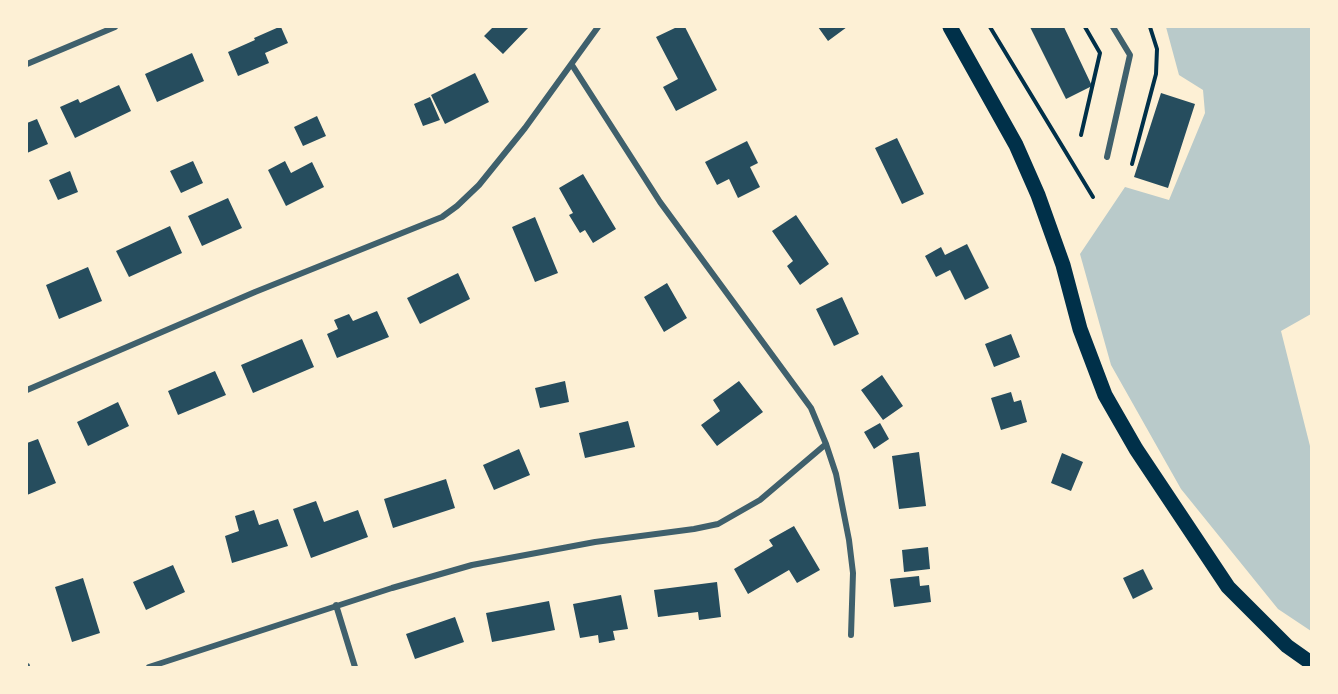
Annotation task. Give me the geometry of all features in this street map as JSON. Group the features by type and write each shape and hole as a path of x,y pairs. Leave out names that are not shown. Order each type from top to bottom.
{"main road":[{"path":"950,27 1016,145 1038,195 1063,265 1080,328 1105,395 1115,413 1170,502 1228,587 1287,646 1311,663"}],"street":[{"path":"27,64 115,27"},
{"path":"27,390 255,292 442,217 479,184 525,128 598,27"},
{"path":"1107,157 1130,55 1113,27"},
{"path":"572,65 660,202 811,408 836,474 849,540 853,573 851,635"},
{"path":"149,667 417,580 472,565 595,542 718,524 760,500 826,444"},
{"path":"336,606 355,667"}],"path":[{"path":"990,27 1093,197"},
{"path":"1082,135 1100,53 1085,27"},
{"path":"1132,164 1156,74 1157,49 1150,27"}],"shaded area":[{"path":"1166,27 1311,27 1311,314 1281,331 1311,450 1311,631 1278,609 1181,489 1111,365 1080,254 1125,187 1169,200 1205,113 1203,90 1179,75"}],"building":[{"path":"279,27 288,43 265,53 269,63 238,76 228,52"},
{"path":"493,27 529,27 503,54 484,36"},
{"path":"677,27 685,27 717,90 676,111 663,87 678,79 656,37"},
{"path":"818,27 847,27 828,41"},
{"path":"1030,27 1064,27 1092,86 1066,99"},
{"path":"192,53 204,81 157,102 145,74"},
{"path":"475,73 489,102 445,124 431,95"},
{"path":"119,85 131,111 75,138 60,107 78,99 80,103"},
{"path":"1161,93 1195,104 1168,188 1134,177"},
{"path":"430,97 440,120 423,126 414,104"},
{"path":"317,116 326,136 303,146 294,127"},
{"path":"37,119 48,144 27,153 27,123"},
{"path":"897,138 924,194 902,204 875,148"},
{"path":"747,141 758,163 750,167 760,187 738,198 729,179 717,185 705,162"},
{"path":"193,161 203,183 181,193 170,171"},
{"path":"285,161 291,173 312,162 324,187 286,206 268,170"},
{"path":"70,171 78,192 58,200 49,180"},
{"path":"583,174 616,229 593,243 585,230 580,233 569,215 573,213 559,188"},
{"path":"228,198 242,228 202,246 188,216"},
{"path":"796,215 829,264 800,285 787,266 793,261 772,231"},
{"path":"535,217 558,273 535,282 512,227"},
{"path":"170,226 182,253 129,277 116,251"},
{"path":"967,244 989,288 965,300 950,270 936,277 925,256 941,247 945,255"},
{"path":"88,267 102,301 59,319 46,285"},
{"path":"458,273 470,299 420,324 407,298"},
{"path":"667,283 687,318 664,332 644,297"},
{"path":"842,297 859,334 834,346 816,309"},
{"path":"377,311 389,337 337,358 327,334 338,329 334,320 349,314 353,321"},
{"path":"1011,334 1020,357 994,367 985,344"},
{"path":"302,339 314,367 253,393 241,365"},
{"path":"215,371 226,395 178,415 168,391"},
{"path":"882,375 903,406 883,420 861,390"},
{"path":"565,381 569,402 540,408 535,388"},
{"path":"739,381 763,412 717,446 701,425 720,411 713,400"},
{"path":"1011,392 1014,402 1021,400 1027,422 1001,430 991,398"},
{"path":"118,402 129,426 88,446 77,422"},
{"path":"628,421 635,447 585,458 579,433"},
{"path":"880,423 889,439 874,449 864,432"},
{"path":"38,439 56,483 27,495 27,443"},
{"path":"519,449 530,475 494,490 483,465"},
{"path":"919,452 926,506 899,509 892,456"},
{"path":"1062,453 1083,462 1071,491 1051,483"},
{"path":"446,479 455,508 393,528 384,499"},
{"path":"316,501 324,522 358,510 368,537 311,558 293,509"},
{"path":"254,510 259,525 278,519 288,546 232,563 225,536 239,531 235,516"},
{"path":"794,526 820,570 797,583 789,570 748,594 734,569 773,546 769,540"},
{"path":"928,547 930,569 904,572 902,550"},
{"path":"173,565 185,592 146,610 133,582"},
{"path":"1143,569 1153,589 1133,599 1123,578"},
{"path":"919,576 920,586 929,585 931,602 894,607 890,579"},
{"path":"83,578 100,633 72,642 55,587"},
{"path":"717,582 721,617 699,620 698,612 658,617 654,590"},
{"path":"621,595 628,629 613,631 615,640 599,643 598,635 580,638 573,604"},
{"path":"549,601 555,630 492,642 486,613"},
{"path":"455,617 464,642 415,659 406,634"}]}
